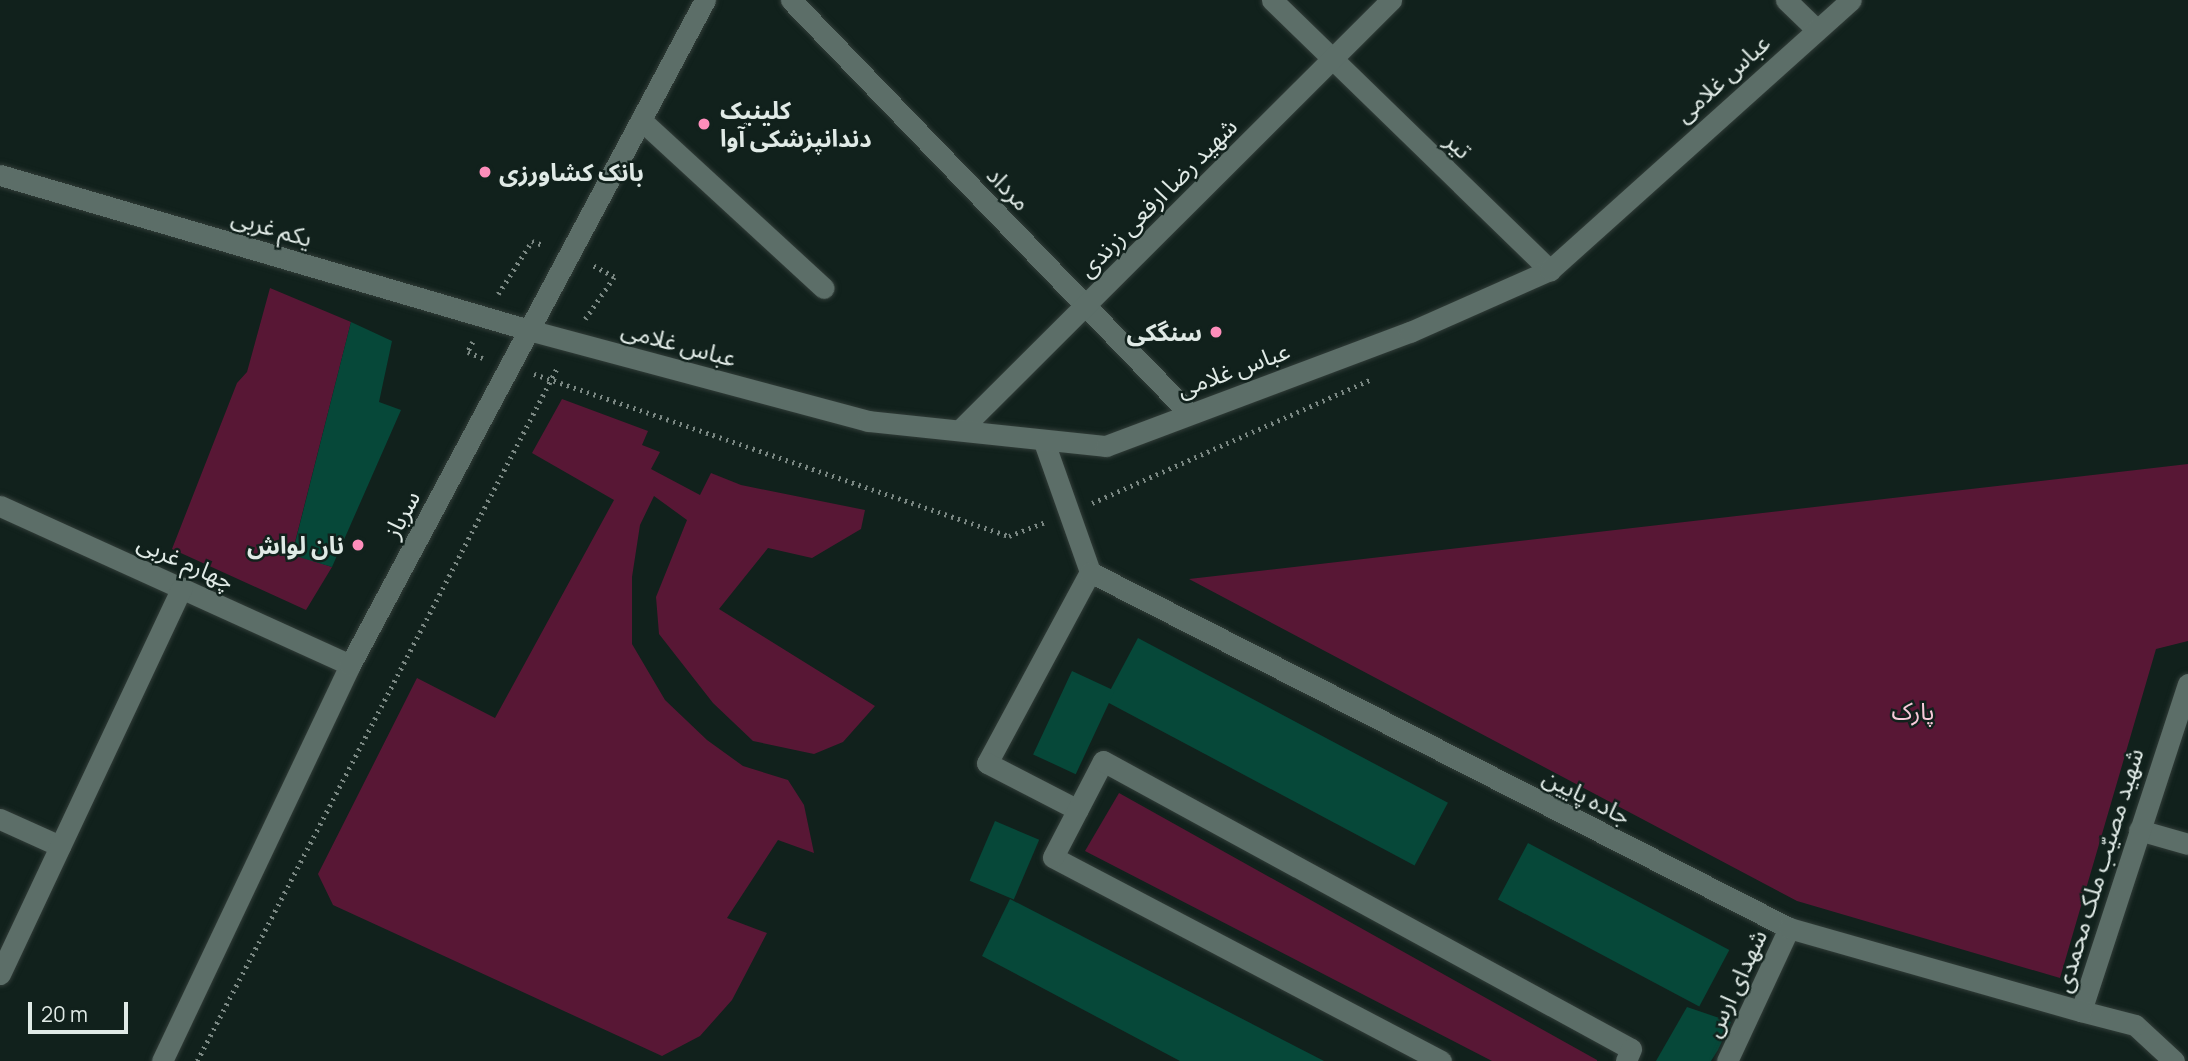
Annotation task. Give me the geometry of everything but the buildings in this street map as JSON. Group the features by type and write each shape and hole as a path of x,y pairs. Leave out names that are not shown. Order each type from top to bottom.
{"street":[{"name":"سرباز","path":"162,1061 350,665 705,0"},
{"name":"مرداد","path":"791,0 1189,413"},
{"name":"تیر","path":"1272,0 1550,270"},
{"name":"شهید رضا ارفعی زرندی","path":"960,430 1391,0"},
{"path":"1786,0 1816,29"},
{"name":"عباس غلامی","path":"529,330 868,421 1044,442 1106,446 1410,332 1550,270 1851,0"},
{"path":"641,120 824,288"},
{"name":"یکم غربی","path":"0,175 529,330"},
{"path":"1044,442 1072,511 1090,572 987,763 1078,810"},
{"name":"چهارم غربی","path":"0,506 350,665"},
{"name":"جاده پایین","path":"1090,572 1789,928 2081,1011"},
{"path":"0,974 182,588"},
{"name":"شهید مصیّب ملک محمدی","path":"2174,1061 2135,1025 2081,1011 2188,684"},
{"path":"1441,1061 1053,857 1103,761 1632,1049 1626,1061"},
{"path":"0,819 60,846"},
{"path":"2139,830 2188,844"},
{"name":"شهدای ارس","path":"1727,1061 1789,928"}],"path":[{"path":"197,1061 553,378 1009,536 1072,511 1384,373"}],"green space":[{"path":"270,288 351,322 292,554 332,567 306,610 172,549 237,383 247,372"},
{"path":"562,399 648,431 642,445 660,452 651,469 700,495 711,473 741,485 865,510 861,529 812,558 768,548 719,609 875,706 843,742 814,754 753,741 713,703 659,634 656,597 687,520 654,496 640,525 632,577 632,644 665,700 707,740 743,766 788,780 804,805 814,853 778,840 727,918 767,933 732,1000 700,1036 662,1056 333,905 318,874 417,678 495,718 614,500 532,453"},
{"name":"پارک","path":"2188,464 2188,641 2156,649 2060,978 1797,901 1189,579"},
{"path":"1119,793 1597,1061 1492,1061 1085,851"}],"place":[{"name":"کلینیک دندانپزشکی آوا","path":"704,124"},
{"name":"بانک کشاورزی","path":"485,172"},
{"name":"سنگکی","path":"1216,332"},
{"name":"نان لواش","path":"358,545"}]}
